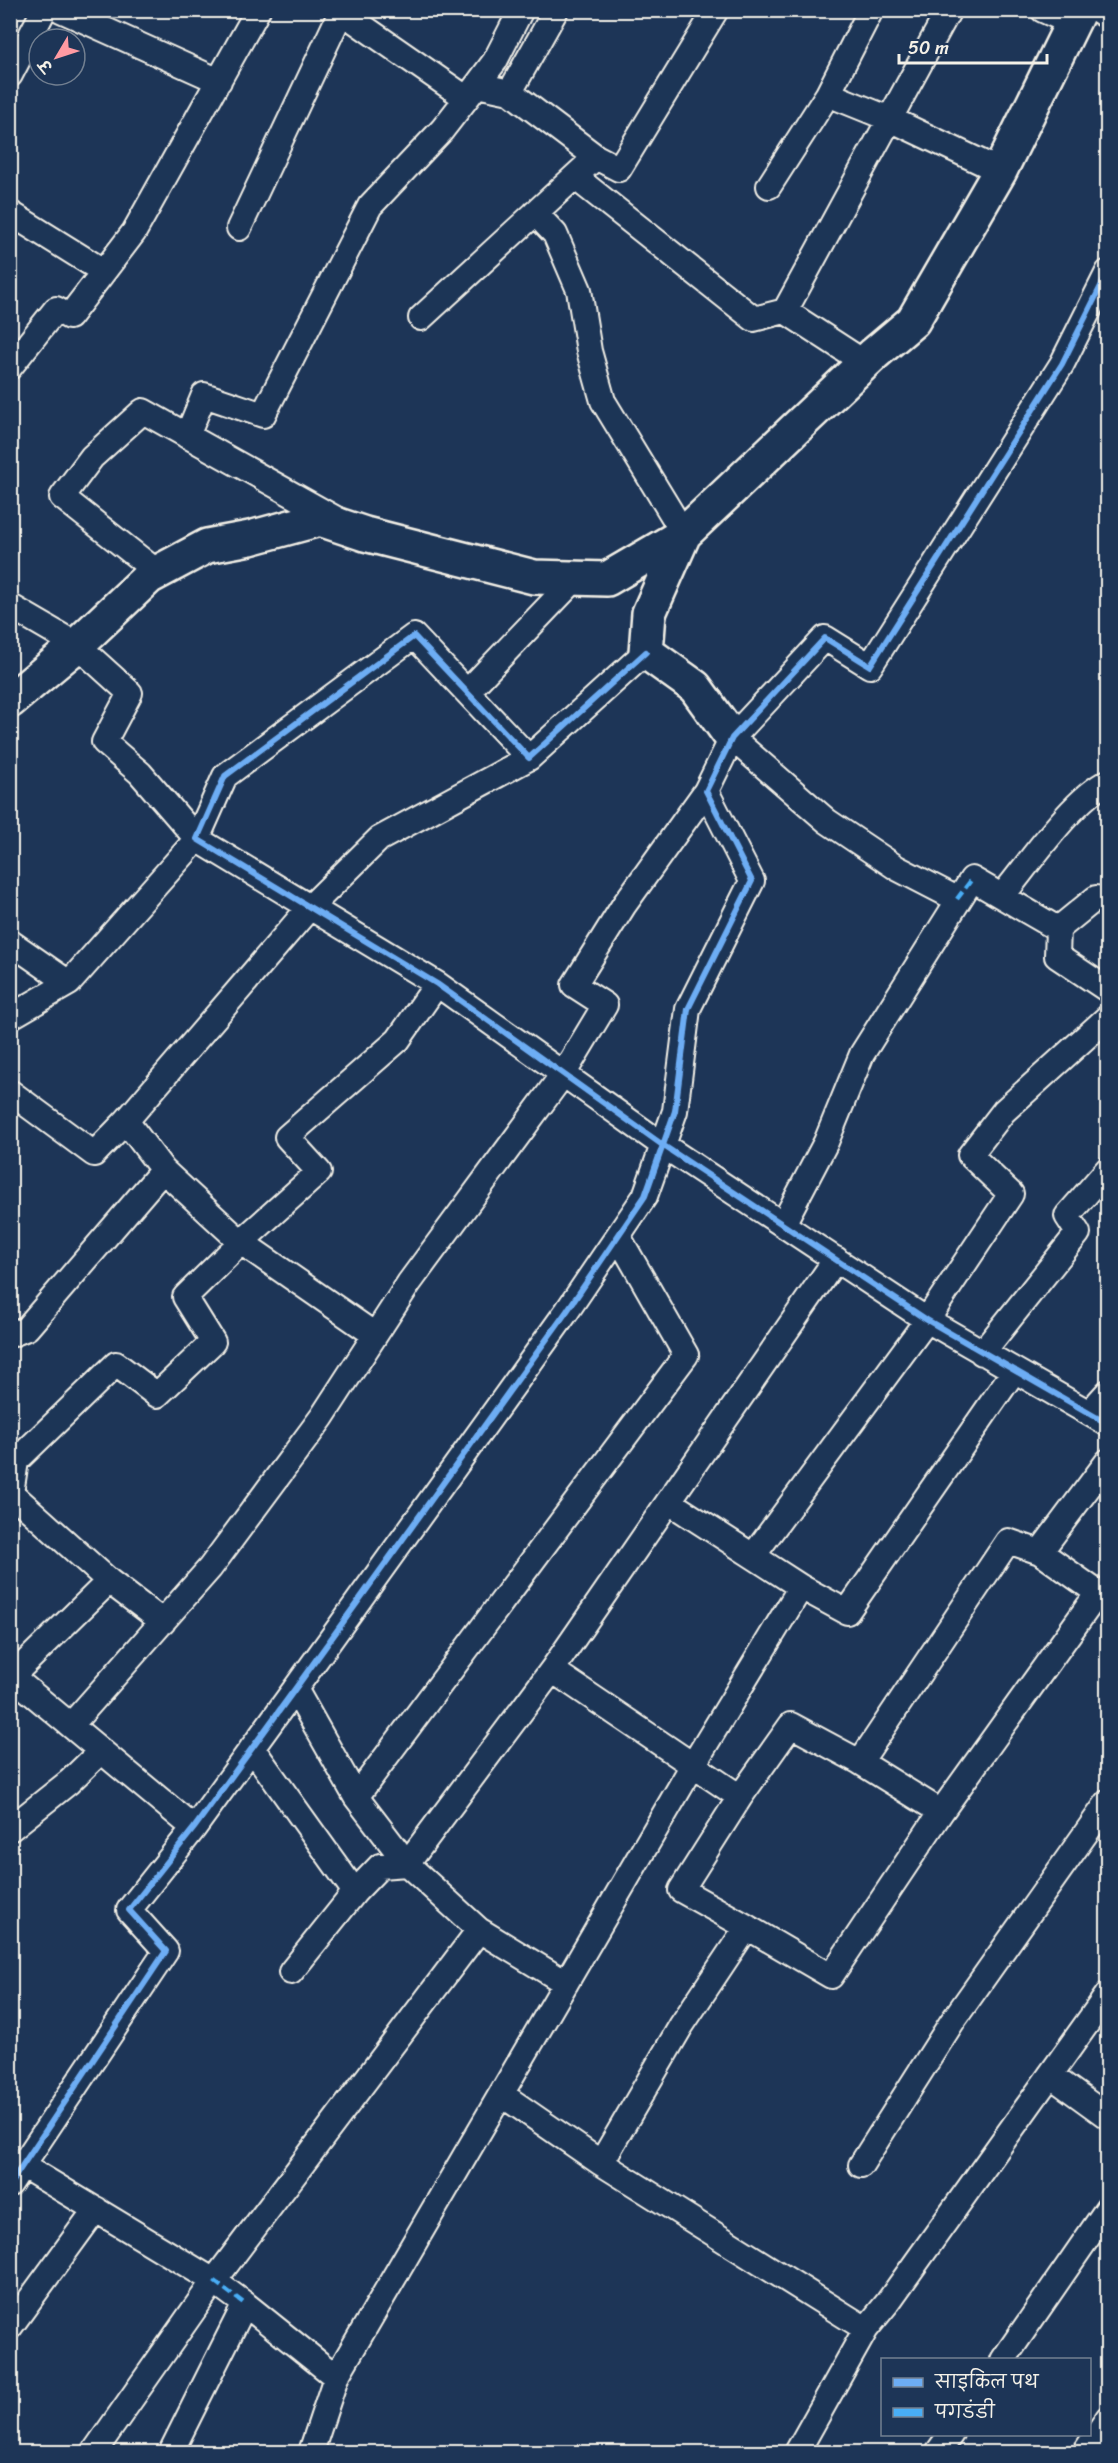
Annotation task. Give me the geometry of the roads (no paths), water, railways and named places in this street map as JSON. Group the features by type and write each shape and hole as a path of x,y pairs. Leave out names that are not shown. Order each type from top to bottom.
{"street":[{"path":"10,75 44,10"},
{"path":"61,10 219,81"},
{"path":"10,367 56,309 69,317 134,232 258,10"},
{"path":"187,436 204,395 263,415 370,206 441,130 495,61 521,10"},
{"path":"510,92 556,10"},
{"path":"239,228 341,11 471,92 510,92 596,157 619,169 716,10"},
{"path":"769,186 828,94 871,10"},
{"path":"575,177 754,319 785,310 949,10"},
{"path":"10,700 77,645 157,572 207,546 250,538 320,519 361,533 534,577 607,579 684,534 913,321 1000,171 1073,14 1107,17"},
{"path":"828,94 890,119 1000,171"},
{"path":"421,318 596,157"},
{"path":"10,213 103,271"},
{"path":"535,213 555,234 579,290 589,351 603,401 684,534"},
{"path":"71,1725 210,1568 322,1417 409,1283 564,1073 605,1005 574,985 624,905 706,791 732,738 825,638 870,666 1062,364 1107,272"},
{"path":"785,310 866,363"},
{"path":"157,572 62,497 92,457 143,411 361,533"},
{"path":"10,1092 94,1154 309,908 379,839 529,758 646,652 649,613 684,534"},
{"path":"467,692 576,578"},
{"path":"10,606 77,645 130,693 104,742 140,773 197,838 437,984 664,1146 927,1320 1098,1418 1107,1392"},
{"path":"10,1017 69,983 197,838 225,776 414,636 529,758"},
{"path":"646,652 695,687 732,738 826,820 897,868 957,899"},
{"path":"1002,896 1053,833 1095,787 1107,782"},
{"path":"336,2377 214,2281 96,2209 15,2169 166,1951 129,1910 194,1828 295,1689 645,1196 675,1112 688,1009 752,881 706,791"},
{"path":"783,1224 826,1142 862,1054 902,993 957,899 972,879 1058,929"},
{"path":"1107,901 1096,898 1058,929 1057,956 1107,990"},
{"path":"10,942 69,983"},
{"path":"163,1622 110,1581 11,1493 16,1461 116,1364 157,1395 213,1342 185,1297 241,1242 319,1172 287,1137 398,1040 437,984"},
{"path":"753,1556 927,1320 1011,1194 970,1155 1004,1111 1107,1017"},
{"path":"126,1120 163,1170 241,1242 375,1335"},
{"path":"982,1353 1078,1233 1067,1216 1107,1169"},
{"path":"10,1335 27,1328 163,1170"},
{"path":"356,1797 686,1355 618,1236"},
{"path":"291,1972 355,1892 380,1866 407,1864 552,1670 836,1259"},
{"path":"669,1502 801,1587 847,1612 1014,1371"},
{"path":"1040,1552 1107,1461"},
{"path":"860,1762 1008,1541 1040,1552 1103,1596 941,1812 831,1976 681,1890 740,1797 791,1725 860,1762 941,1812"},
{"path":"110,1581 11,1676 194,1828"},
{"path":"311,2452 336,2377 693,1765 801,1587"},
{"path":"552,1670 740,1797"},
{"path":"295,1689 356,1797 407,1864 479,1930 566,1983"},
{"path":"252,1748 355,1892"},
{"path":"10,1829 69,1782 101,1751"},
{"path":"861,2165 952,2022 1107,1802"},
{"path":"601,2163 681,2026 747,1927"},
{"path":"94,2452 214,2281 479,1930"},
{"path":"805,2450 866,2329 888,2302 1107,1994"},
{"path":"1050,2075 1104,2107"},
{"path":"501,2094 601,2163 866,2329"},
{"path":"1004,2358 1107,2208"},
{"path":"10,2327 96,2209"},
{"path":"171,2452 245,2304"},
{"path":"1086,2452 1107,2418"},
{"path":"938,2452 950,2436"}]}
